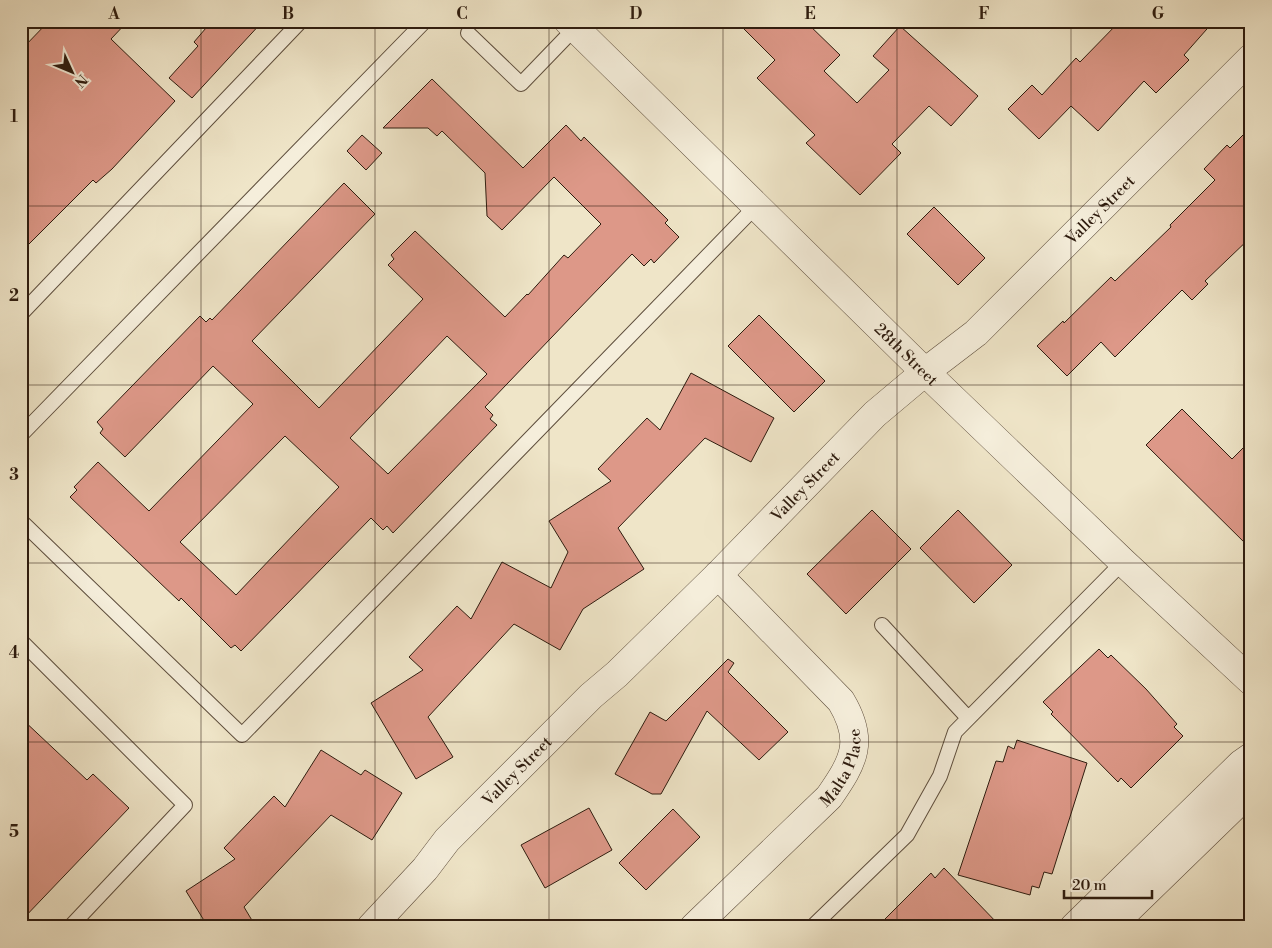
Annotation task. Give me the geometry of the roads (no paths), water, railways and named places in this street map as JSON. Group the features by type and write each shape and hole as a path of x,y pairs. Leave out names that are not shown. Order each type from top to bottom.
{"street":[{"name":"28th Street","path":"572,25 925,372 1251,680"},
{"name":"Valley Street","path":"370,927 425,869 446,840 591,696 617,674 718,575 875,414 976,333 1251,58"},
{"name":"Malta Place","path":"694,927 829,797 843,777 852,754 855,735 850,716 841,701 718,575"},
{"path":"1074,927 1241,764 1251,757"},
{"path":"1110,927 1251,790"}],"lane":[{"path":"21,314 300,21"},
{"path":"21,435 425,21"},
{"path":"468,33 521,84 572,25"},
{"path":"21,521 242,735 757,205"},
{"path":"812,927 907,835 940,776 955,732 1124,562"},
{"path":"882,625 968,718"},
{"path":"21,642 185,805 70,927"}]}
